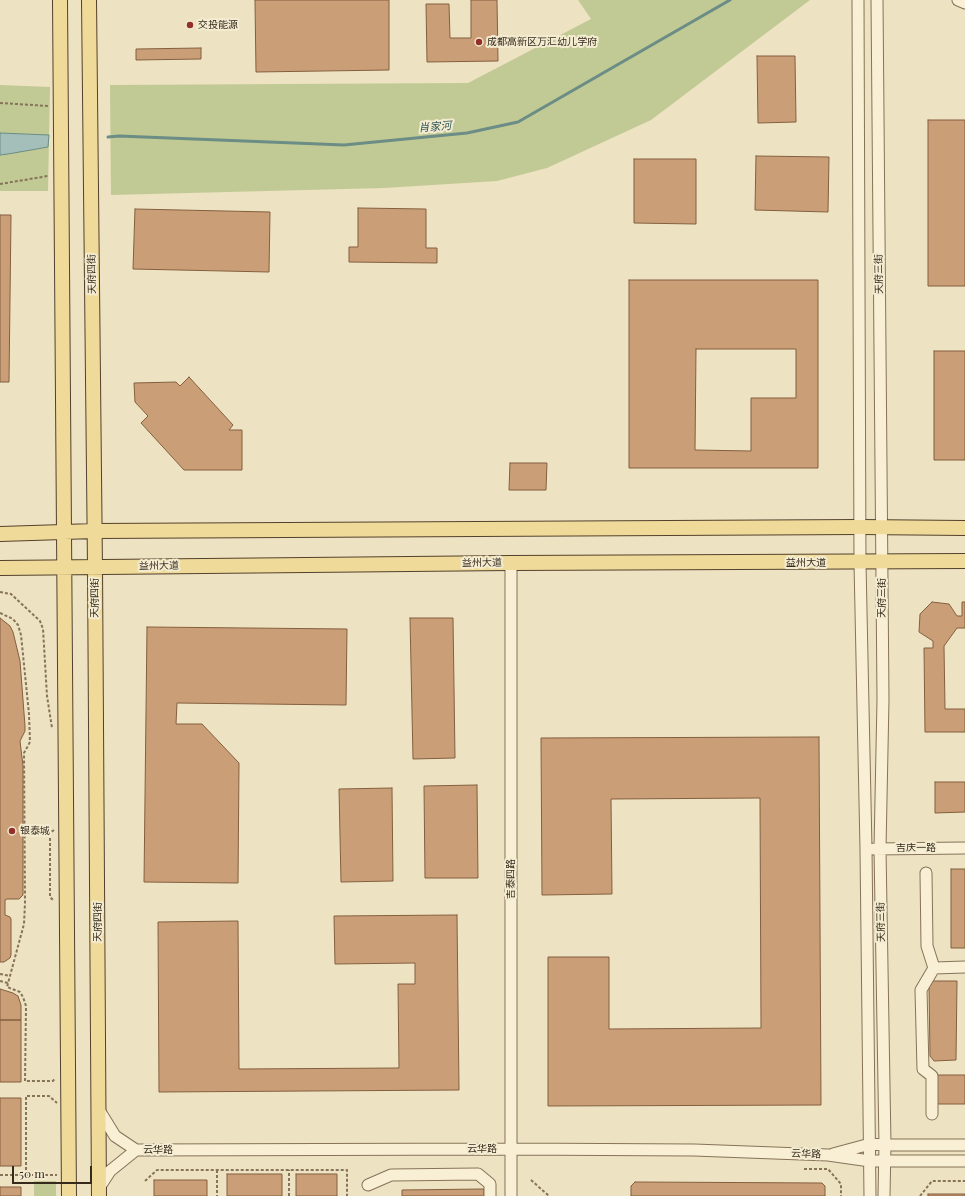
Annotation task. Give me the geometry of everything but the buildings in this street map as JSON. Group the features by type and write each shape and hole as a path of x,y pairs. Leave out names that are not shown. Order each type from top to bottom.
{"main road":[{"path":"60,0 69,1196"},
{"name":"天府四街","path":"89,0 95,532 99,1192"},
{"path":"0,534 64,532 860,527 965,528"},
{"name":"益州大道","path":"0,568 511,563 965,561"}],"street":[{"name":"天府三街","path":"858,0 860,562 866,849 870,1196"},
{"name":"天府三街","path":"876,0 882,527 883,699 880,848 885,1145 884,1196"},
{"path":"958,0 965,3"},
{"name":"吉泰四路","path":"511,563 511,1196"},
{"name":"吉庆一路","path":"866,849 965,848"},
{"path":"926,873 927,946 934,968 921,990 923,1069 932,1076 932,1114"},
{"path":"934,968 965,967"},
{"name":"云华路","path":"99,1110 114,1136 136,1150 694,1150 828,1155 870,1162 965,1161"},
{"name":"云华路","path":"828,1155 870,1144 965,1145"},
{"name":"云华路","path":"99,1192 110,1171 136,1150"},
{"path":"368,1185 391,1175 478,1174 490,1184 490,1196"}],"path":[{"path":"0,103 60,106"},
{"path":"0,184 48,176"},
{"path":"0,592 11,594 40,621 43,629 47,696 53,731"},
{"path":"0,612 13,618 18,625 21,635 30,735 30,742 24,753 24,924 7,987 20,992 26,1006 25,1081 53,1081 58,1076"},
{"path":"55,902 50,897 50,833 56,829"},
{"path":"0,974 10,976"},
{"path":"0,981 8,983"},
{"path":"26,1175 26,1096 49,1096 58,1104"},
{"path":"804,1169 828,1169 841,1184 841,1196"},
{"path":"144,1180 157,1170 347,1170 347,1196"},
{"path":"217,1170 217,1196"},
{"path":"289,1170 289,1196"},
{"path":"0,1175 58,1175"},
{"path":"531,1180 548,1196"},
{"path":"920,1196 932,1181 965,1181"}],"green space":[{"path":"578,0 810,0 651,120 547,168 497,181 384,188 111,195 110,85 468,83 591,19"},
{"path":"0,85 50,87 48,191 0,191"},
{"path":"34,1181 56,1181 56,1196 34,1196"}],"water":[{"path":"0,133 49,135 48,147 0,155"}],"waterway":[{"name":"肖家河","path":"108,137 119,136 344,145 467,133 518,122 730,0"}],"place":[{"name":"交投能源","path":"190,25"},
{"name":"成都高新区万汇幼儿学府","path":"479,42"},
{"name":"银泰城","path":"12,831"}]}
